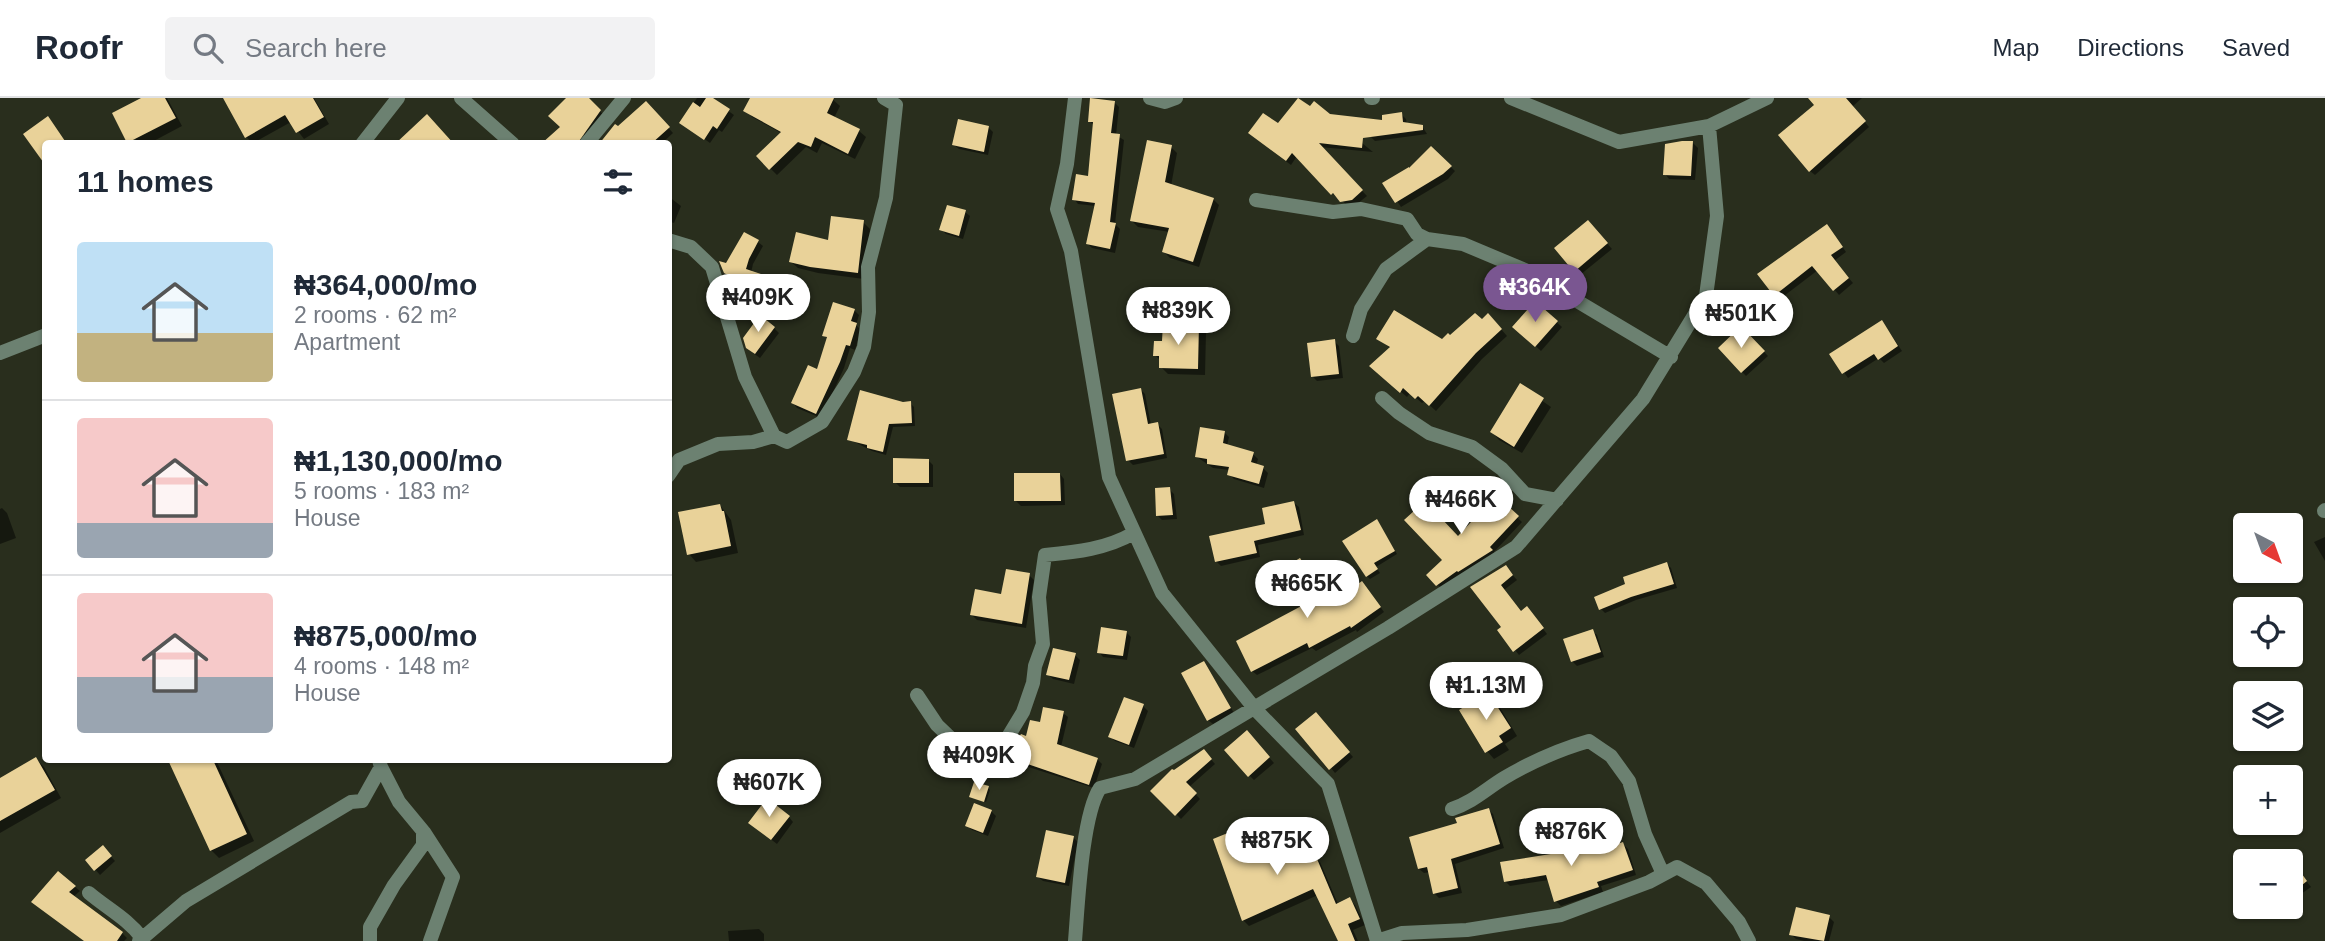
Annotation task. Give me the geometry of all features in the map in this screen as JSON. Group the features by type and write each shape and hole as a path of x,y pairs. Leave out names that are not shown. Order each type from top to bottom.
{"street":[{"path":"365,140 398,98"},
{"path":"461,98 508,140"},
{"path":"589,140 624,98"},
{"path":"672,241 691,247 712,267 745,377 774,436 787,442 821,422 854,372 864,347 869,312 868,267 886,198 896,105 884,98"},
{"path":"1075,98 1067,164 1057,209 1071,251 1109,477 1162,593 1255,709 1328,784 1377,941 1402,933 1467,930 1562,915 1677,867 1706,883 1739,922 1749,941"},
{"path":"1150,98 1165,102 1176,98"},
{"path":"1511,98 1619,142 1709,125 1768,98"},
{"path":"1074,941 1093,798 1100,788 1135,779 1200,738 1255,709 1516,547 1643,399 1706,296 1717,216 1709,125"},
{"path":"1256,200 1333,212 1361,209 1407,219 1417,234 1427,239 1463,244 1525,270 1671,357"},
{"path":"1353,336 1361,309 1386,270 1427,239"},
{"path":"0,353 42,337"},
{"path":"1382,398 1429,433 1472,447 1502,469 1525,494 1557,500"},
{"path":"672,470 679,460 718,444 753,442 774,436"},
{"path":"917,695 937,724 961,747 984,757 1000,750 1023,712 1043,644 1039,597 1045,555 1084,552 1116,544 1134,533"},
{"path":"1452,809 1468,804 1502,779 1556,750 1589,741 1611,756 1629,781 1645,834 1663,874"},
{"path":"380,763 399,802 423,831 453,877 429,941"},
{"path":"89,893 130,922 141,939 186,901 351,802 362,801 380,763"},
{"path":"370,941 370,927 394,885 423,845 423,831"}],"building":[{"path":"141,98 165,98 176,118 133,140 126,140 112,113"},
{"path":"223,98 313,98 324,117 296,133 285,115 245,138"},
{"path":"566,98 589,98 601,110 580,140 545,140 560,127 548,116"},
{"path":"706,98 713,98 730,109 717,129 713,126 704,140 679,123 693,102 700,107"},
{"path":"750,98 834,98 827,113 860,129 848,154 815,137 811,147 798,142 769,170 756,156 781,132 743,111"},
{"path":"1090,98 1115,101 1111,133 1120,134 1110,222 1116,223 1110,249 1086,244 1095,203 1072,200 1076,174 1088,176 1093,122 1088,122"},
{"path":"1298,98 1310,106 1314,101 1330,114 1382,120 1382,115 1402,112 1403,122 1423,125 1423,130 1363,138 1362,148 1319,143 1363,190 1352,200 1340,202 1292,153 1286,161 1248,133 1263,113 1278,123"},
{"path":"1808,98 1846,98 1866,121 1809,172 1778,135 1814,105"},
{"path":"646,101 670,127 655,140 602,140 615,124 618,126"},
{"path":"427,114 450,140 399,140"},
{"path":"48,116 64,140 42,140 42,160 23,134"},
{"path":"958,119 989,126 984,152 952,145"},
{"path":"1147,140 1172,145 1165,182 1214,198 1193,262 1162,252 1169,228 1130,221"},
{"path":"1693,141 1691,176 1663,175 1665,144"},
{"path":"1431,146 1452,166 1395,203 1382,183 1409,168"},
{"path":"947,205 966,210 959,236 939,230"},
{"path":"831,216 864,220 858,273 789,262 796,232 828,240"},
{"path":"1588,220 1608,243 1574,272 1554,248"},
{"path":"1827,224 1843,247 1831,255 1849,278 1833,291 1812,266 1774,296 1757,274"},
{"path":"744,232 759,240 746,269 764,275 746,302 733,294 741,282 724,273 719,261 726,263"},
{"path":"1535,301 1558,321 1535,347 1512,327"},
{"path":"833,302 855,309 851,321 857,323 850,346 846,345 816,414 791,403 808,365 817,369 827,337 822,336"},
{"path":"1394,310 1442,339 1475,313 1482,319 1488,313 1502,329 1476,353 1429,406 1418,396 1415,399 1403,388 1400,393 1369,366 1390,347 1376,339"},
{"path":"760,315 775,327 755,354 746,348 743,338"},
{"path":"1882,320 1898,346 1878,360 1874,354 1842,374 1829,354"},
{"path":"1163,323 1199,324 1198,369 1159,368 1159,356 1153,356 1154,341 1162,341"},
{"path":"1741,326 1765,351 1741,373 1718,348"},
{"path":"1335,339 1339,374 1311,377 1307,343"},
{"path":"1520,383 1544,398 1514,447 1490,432"},
{"path":"1141,388 1148,424 1158,422 1164,454 1126,461 1112,394"},
{"path":"860,390 903,402 911,401 912,423 889,424 883,452 847,440"},
{"path":"1200,427 1225,431 1223,443 1254,452 1251,462 1264,466 1259,484 1227,475 1229,467 1207,464 1207,459 1195,457"},
{"path":"893,458 929,459 929,483 893,483"},
{"path":"1014,473 1060,473 1061,501 1014,501"},
{"path":"1170,487 1173,515 1156,516 1155,488"},
{"path":"1496,495 1519,516 1490,547 1493,550 1436,586 1426,575 1442,560 1404,520 1425,501 1458,536"},
{"path":"1294,501 1301,530 1254,541 1257,553 1215,562 1209,536 1265,524 1262,508"},
{"path":"720,504 731,546 687,555 678,512"},
{"path":"1377,519 1395,551 1374,563 1378,569 1366,577 1342,541"},
{"path":"1300,558 1330,604 1362,581 1381,607 1351,628 1350,626 1309,648 1307,643 1251,672 1236,641 1307,603 1285,567"},
{"path":"1667,562 1674,584 1599,610 1594,597 1625,584 1623,577"},
{"path":"1506,565 1513,575 1501,585 1521,611 1527,606 1544,628 1513,652 1497,630 1501,627 1470,587"},
{"path":"1006,569 1030,573 1022,624 970,615 975,589 1001,594"},
{"path":"1101,627 1127,631 1123,656 1097,653"},
{"path":"1593,629 1601,652 1571,662 1563,639"},
{"path":"1053,648 1076,653 1069,680 1046,675"},
{"path":"1204,661 1231,708 1207,721 1181,673"},
{"path":"1488,692 1511,728 1499,736 1503,742 1485,753 1459,710"},
{"path":"1124,697 1144,704 1129,745 1108,737"},
{"path":"1043,707 1064,711 1057,744 1098,758 1089,785 1007,757 1021,734 1026,736 1030,720 1040,722"},
{"path":"1316,712 1350,752 1329,770 1295,729"},
{"path":"1247,730 1270,757 1248,777 1224,750"},
{"path":"1204,749 1212,759 1186,782 1197,793 1175,816 1150,791 1172,769"},
{"path":"36,757 55,790 0,821 0,778"},
{"path":"169,763 214,763 247,834 210,851"},
{"path":"974,782 989,786 984,802 969,797"},
{"path":"767,798 790,816 771,840 748,823"},
{"path":"974,803 992,810 983,833 965,826"},
{"path":"1489,808 1500,844 1451,859 1458,888 1433,894 1427,867 1418,869 1409,837 1457,823 1455,818"},
{"path":"1279,821 1296,862 1315,854 1336,904 1350,897 1360,919 1348,924 1355,941 1338,941 1313,889 1242,921 1213,839 1240,828 1243,836"},
{"path":"1046,830 1074,836 1065,883 1036,877"},
{"path":"1581,838 1587,854 1623,842 1633,870 1597,882 1599,887 1554,902 1546,875 1504,882 1500,862 1557,853 1555,848"},
{"path":"103,845 112,856 94,871 85,860"},
{"path":"58,871 76,886 69,892 123,932 117,941 84,941 31,902"},
{"path":"1796,907 1830,915 1824,941 1789,935"}]}
